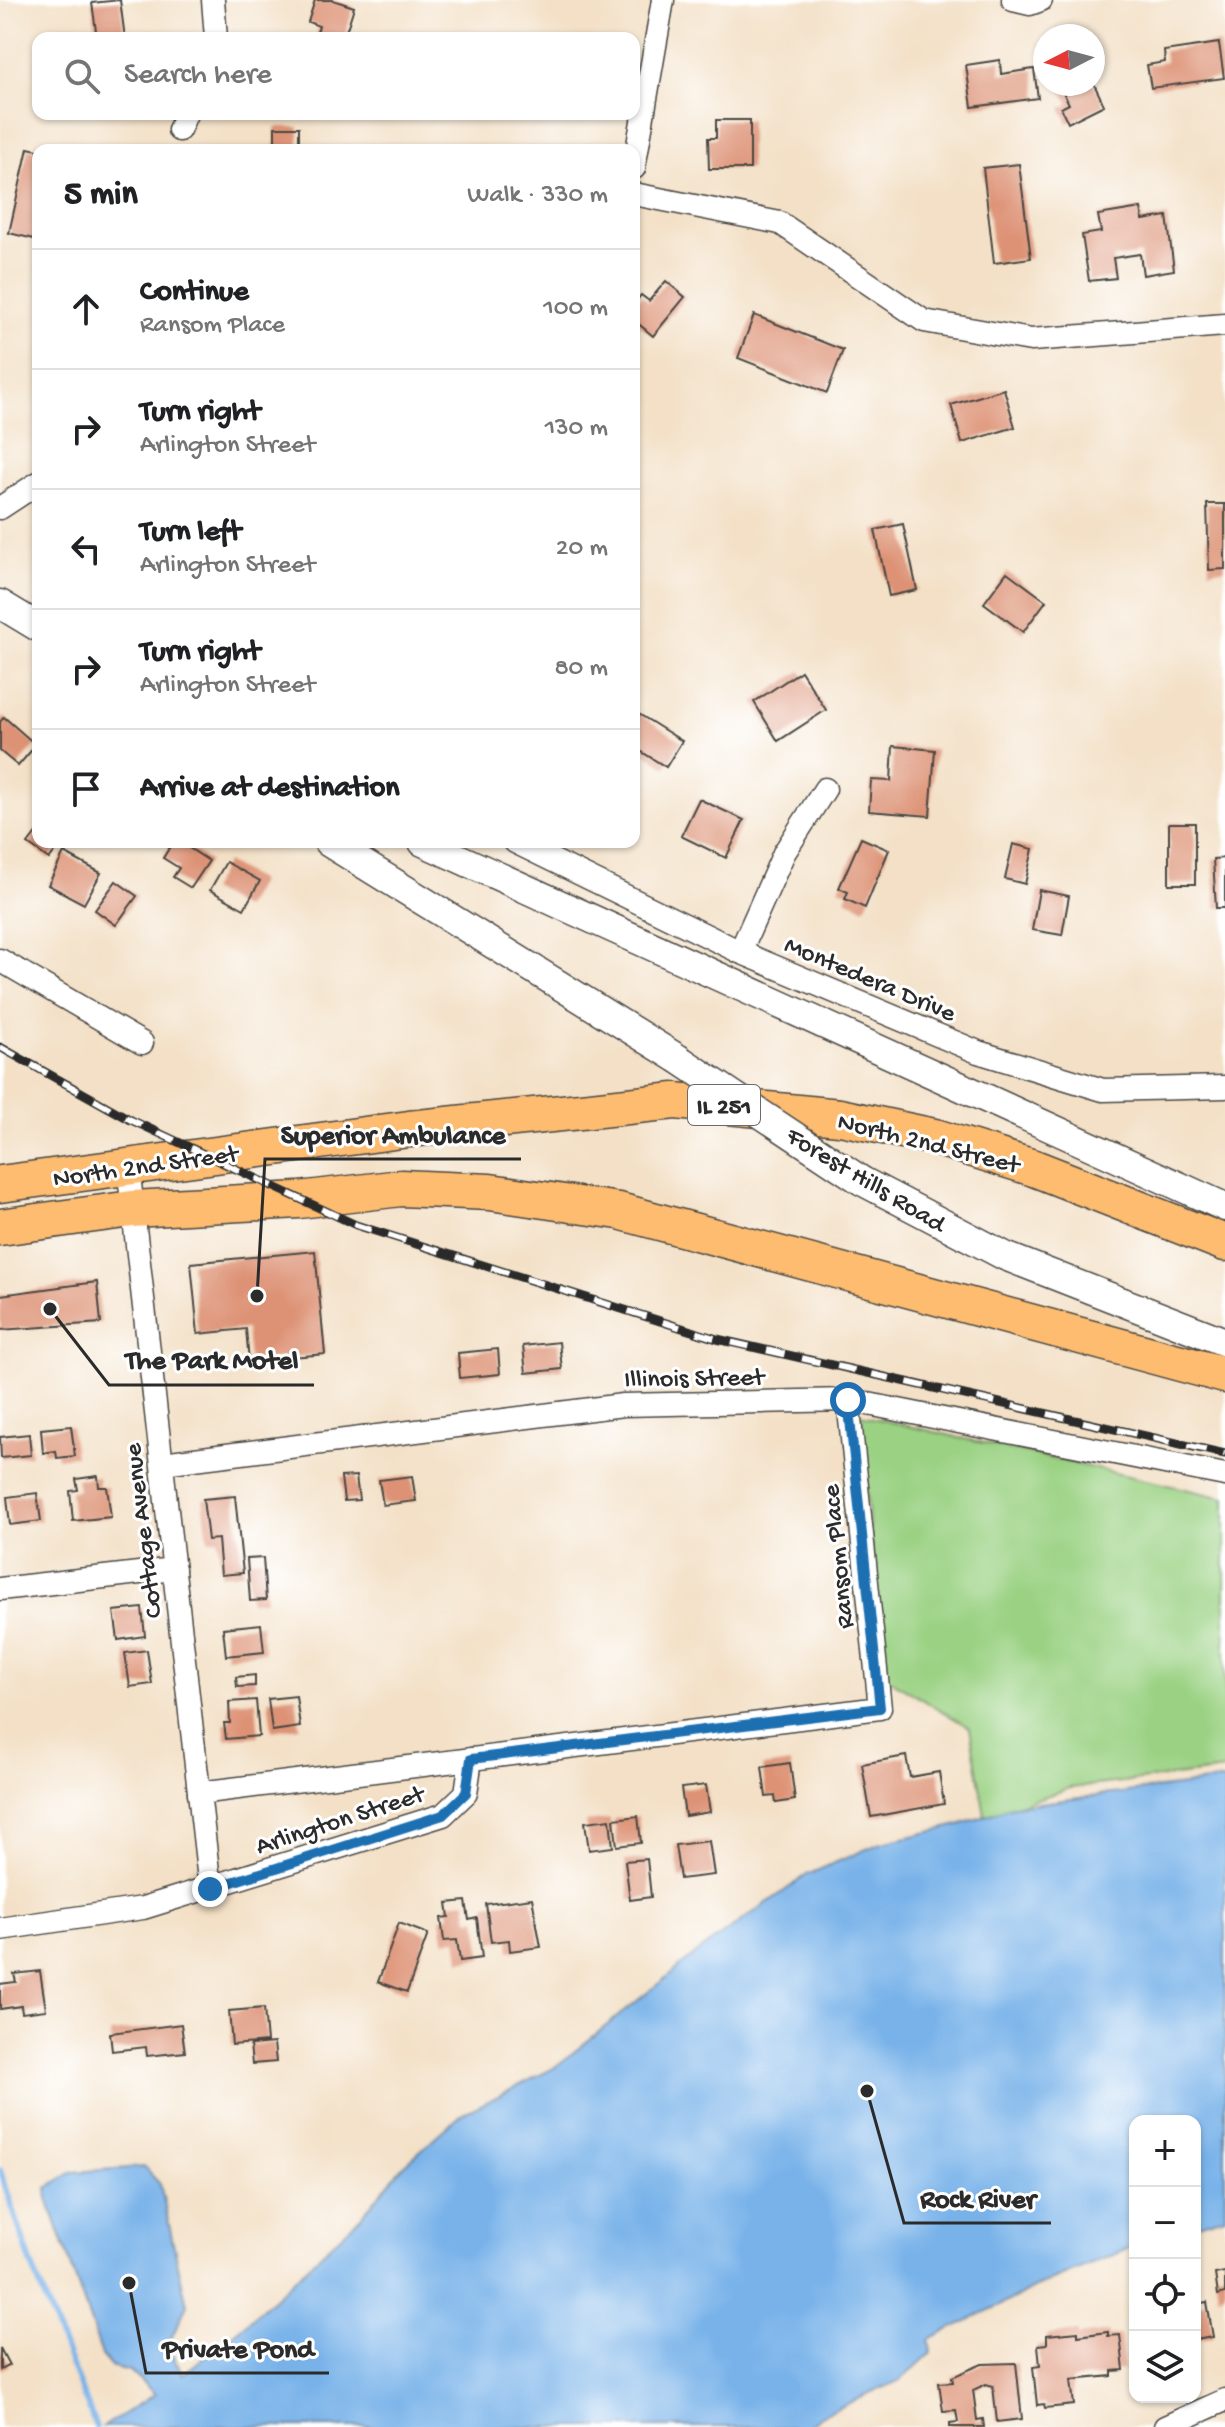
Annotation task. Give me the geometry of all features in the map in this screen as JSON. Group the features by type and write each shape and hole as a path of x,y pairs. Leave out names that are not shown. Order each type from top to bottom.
{"main road":[{"name":"North 2nd Street","path":"0,1184 409,1129 675,1101 840,1117 935,1137 1034,1168 1225,1243"},
{"name":"North 2nd Street","path":"0,1227 132,1209 299,1200 401,1188 490,1192 619,1211 1225,1375"}],"street":[{"path":"213,0 216,32"},
{"path":"638,144 663,0"},
{"path":"1013,0 1030,4 1041,0"},
{"path":"640,195 780,223 924,321 1031,340 1225,325"},
{"path":"0,508 32,487"},
{"path":"740,952 784,853 825,789"},
{"name":"Forest Hills Road","path":"338,848 677,1058 862,1181 1005,1256 1225,1342"},
{"path":"436,848 1225,1207"},
{"name":"Montedera Drive","path":"527,848 740,952 978,1052 1103,1090 1225,1087"},
{"path":"0,960 142,1043"},
{"name":"Cottage Avenue","path":"128,1166 210,1889"},
{"name":"Illinois Street","path":"162,1463 623,1405 848,1400 1225,1475"},
{"name":"Ransom Place","path":"848,1400 880,1708"},
{"path":"0,1589 174,1569"},
{"name":"Arlington Street","path":"199,1793 880,1708"},
{"name":"Arlington Street","path":"0,1929 143,1908 443,1815 466,1793 471,1759"},
{"path":"1165,2427 1225,2400"}],"green space":[{"path":"860,1415 1225,1498 1225,1770 1070,1788 985,1816 970,1728 882,1675"}],"water":[{"path":"1225,1780 1225,2216 1201,2223 1201,2115 1129,2115 1129,2248 1050,2281 929,2339 931,2353 901,2380 822,2415 806,2427 103,2427 155,2394 130,2371 110,2366 103,2358 48,2199 47,2188 72,2172 144,2167 160,2184 187,2305 167,2347 183,2374 248,2322 361,2217 402,2167 462,2114 554,2068 699,1951 807,1875 878,1844 959,1825 1015,1806"}],"building":[{"path":"120,0 124,32 96,32 92,3"},
{"path":"315,0 333,0 354,7 346,32 317,32 319,26 308,22"},
{"path":"1219,43 1224,78 1151,88 1147,65 1165,62 1164,51"},
{"path":"1000,60 1001,74 1033,69 1033,96 1038,98 972,107 966,65"},
{"path":"1065,96 1100,96 1104,105 1068,123 1061,108 1069,104"},
{"path":"716,120 750,120 750,169 709,169 708,138 716,138"},
{"path":"275,127 299,127 299,144 275,144"},
{"path":"28,148 32,149 32,239 9,233"},
{"path":"1019,164 1031,258 994,263 983,168"},
{"path":"1141,208 1143,220 1167,216 1174,270 1143,275 1140,254 1113,258 1116,278 1089,281 1082,235 1101,232 1098,215"},
{"path":"666,281 685,297 653,336 640,325 640,296 649,301"},
{"path":"754,315 843,350 827,393 738,358"},
{"path":"1004,389 1015,427 962,443 951,405"},
{"path":"1207,504 1225,504 1225,569 1209,570"},
{"path":"903,524 917,590 889,596 875,530"},
{"path":"1007,572 1046,601 1023,632 984,603"},
{"path":"801,671 826,710 778,741 754,702"},
{"path":"640,715 682,741 666,767 640,751"},
{"path":"4,717 32,742 32,750 18,766 0,751 0,722"},
{"path":"893,746 935,750 930,816 869,811 871,780 891,781"},
{"path":"699,799 744,820 726,858 681,836"},
{"path":"1169,823 1195,823 1195,884 1169,884"},
{"path":"861,838 889,850 865,908 845,899 848,892 839,888"},
{"path":"1013,844 1033,849 1025,884 1005,879"},
{"path":"34,848 57,848 49,859"},
{"path":"169,848 189,848 209,861 191,888 173,877 179,868 163,858"},
{"path":"64,853 101,873 84,904 48,885"},
{"path":"1225,858 1225,908 1216,908 1213,859"},
{"path":"226,862 260,881 244,909 210,890"},
{"path":"116,881 137,896 116,925 95,910"},
{"path":"1039,890 1069,896 1062,935 1032,930"},
{"path":"315,1251 325,1354 249,1361 246,1329 198,1334 191,1263"},
{"path":"97,1282 101,1323 0,1330 0,1295"},
{"path":"559,1342 562,1369 526,1373 523,1346"},
{"path":"498,1349 500,1374 460,1378 458,1353"},
{"path":"71,1426 75,1456 57,1458 56,1451 43,1453 41,1429"},
{"path":"29,1434 31,1455 1,1458 0,1437"},
{"path":"98,1476 99,1487 107,1487 111,1517 73,1521 70,1491 78,1490 76,1479"},
{"path":"356,1476 359,1500 344,1501 341,1477"},
{"path":"412,1476 416,1501 383,1505 379,1480"},
{"path":"37,1493 41,1521 10,1525 7,1497"},
{"path":"235,1496 243,1573 221,1575 218,1539 208,1540 203,1499"},
{"path":"263,1558 266,1600 250,1601 247,1559"},
{"path":"142,1608 145,1636 118,1640 114,1611"},
{"path":"261,1624 264,1652 226,1656 223,1628"},
{"path":"147,1650 152,1684 130,1687 125,1653"},
{"path":"255,1675 255,1686 237,1687 236,1677"},
{"path":"296,1696 300,1727 272,1731 268,1699"},
{"path":"256,1700 259,1736 226,1739 224,1723 230,1723 229,1702"},
{"path":"906,1756 910,1777 939,1772 944,1804 871,1817 862,1764"},
{"path":"790,1763 795,1800 776,1803 775,1796 766,1797 762,1767"},
{"path":"706,1785 710,1812 685,1816 681,1788"},
{"path":"638,1816 641,1843 617,1846 614,1819"},
{"path":"610,1819 613,1847 589,1850 585,1822"},
{"path":"709,1841 714,1875 680,1879 675,1845"},
{"path":"647,1859 651,1897 630,1900 625,1861"},
{"path":"532,1898 541,1947 510,1951 509,1940 491,1942 486,1904"},
{"path":"466,1901 469,1920 477,1918 482,1958 460,1961 457,1940 444,1941 441,1918 449,1917 447,1903"},
{"path":"399,1923 428,1934 407,1992 378,1982"},
{"path":"40,1971 46,2010 22,2013 21,2006 0,2009 0,1984 16,1982 14,1974"},
{"path":"264,2008 267,2042 232,2045 229,2011"},
{"path":"181,2024 185,2052 147,2056 146,2047 112,2051 110,2033"},
{"path":"274,2043 276,2062 252,2064 250,2045"},
{"path":"1225,2272 1225,2293 1218,2295 1215,2274"},
{"path":"1207,2302 1213,2337 1201,2339 1201,2303"},
{"path":"1078,2332 1078,2336 1108,2332 1108,2336 1120,2335 1124,2370 1112,2371 1112,2376 1071,2380 1074,2405 1045,2408 1044,2404 1037,2405 1033,2367 1040,2366 1038,2345 1047,2344 1047,2335"},
{"path":"0,2348 9,2365 0,2370"},
{"path":"1016,2363 1022,2419 997,2422 993,2386 986,2384 973,2390 977,2420 983,2419 984,2427 950,2427 950,2423 958,2422 956,2410 943,2411 939,2383 953,2382 952,2377 982,2364"}],"waterway":[{"path":"0,2170 31,2263 96,2427"}],"railway":[{"path":"0,1047 131,1120 356,1225 717,1339 1225,1454"}],"place":[{"name":"Superior Ambulance","path":"257,1296"},
{"name":"The Park Motel","path":"50,1309"},
{"name":"Rock River","path":"867,2091"},
{"name":"Private Pond","path":"129,2283"}],"route":[{"path":"210,1889 443,1815 466,1793 471,1759 880,1708 848,1400"}]}
